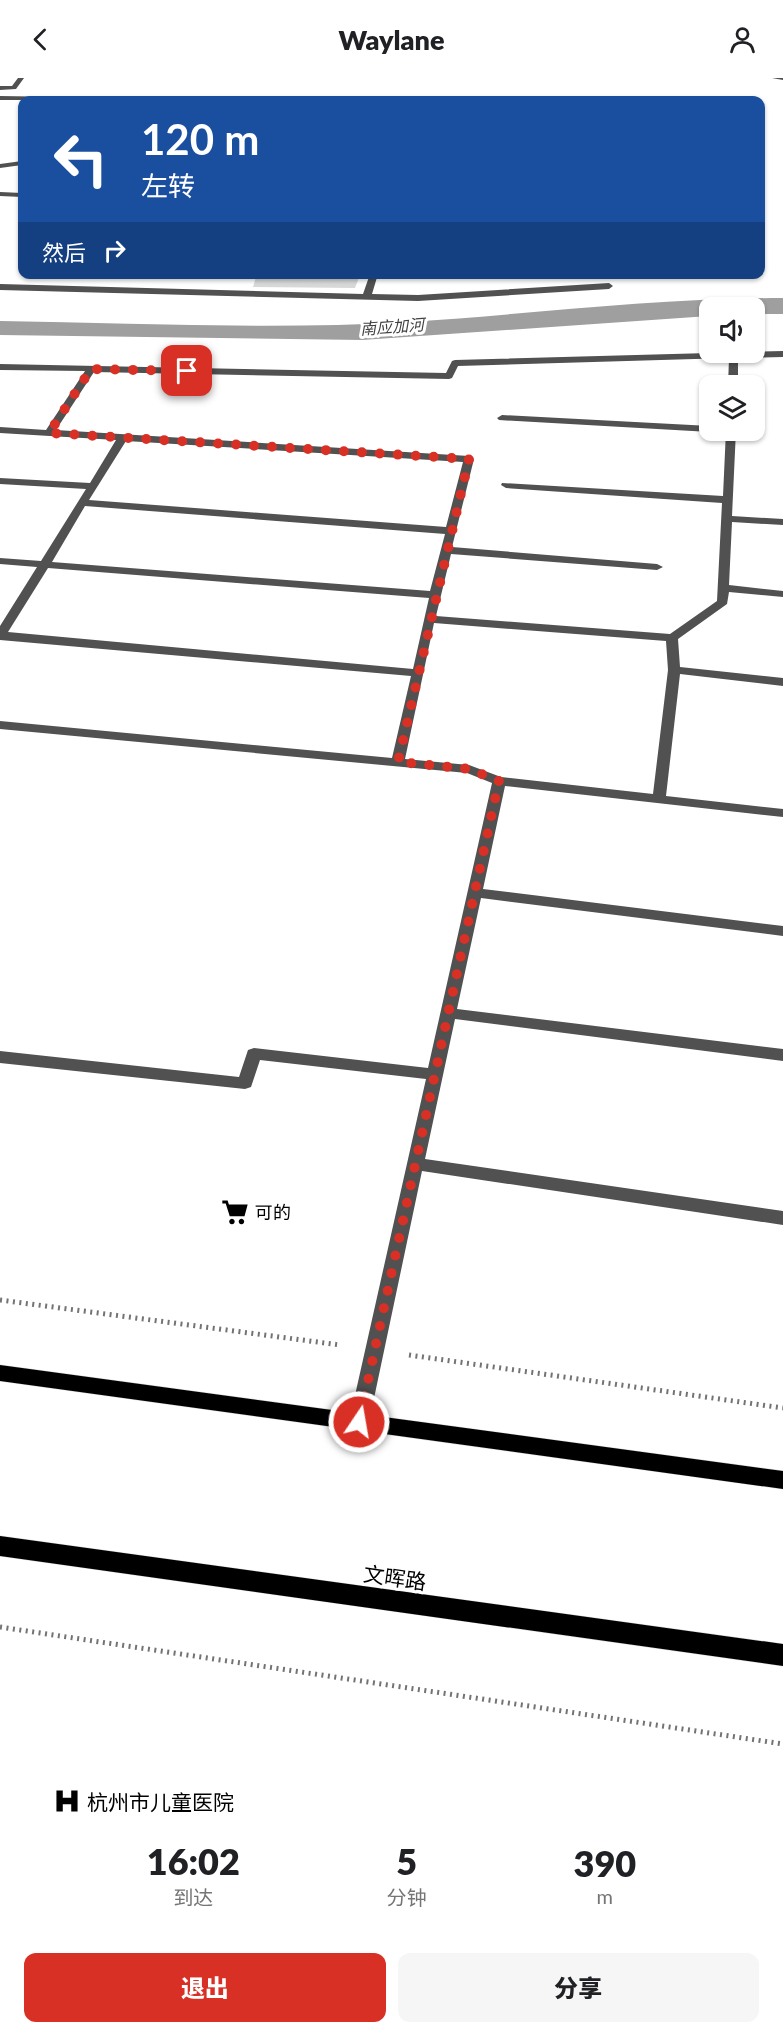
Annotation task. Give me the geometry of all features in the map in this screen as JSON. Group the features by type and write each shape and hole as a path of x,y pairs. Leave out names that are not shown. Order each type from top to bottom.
{"main road":[{"path":"0,1373 783,1480"},
{"name":"文晖路","path":"0,1546 783,1655"}],"lane":[{"path":"0,88 14,88 21,78"},
{"path":"775,78 783,78"},
{"path":"0,98 18,98"},
{"path":"0,166 18,164"},
{"path":"0,194 18,195"},
{"path":"367,295 372,279"},
{"path":"0,287 418,298 609,286"},
{"path":"765,354 783,354"},
{"path":"0,367 449,376 455,363 699,356"},
{"path":"49,433 91,369"},
{"path":"502,418 699,428"},
{"path":"0,430 469,459 429,620 398,762"},
{"path":"123,437 0,635 418,673"},
{"path":"429,620 672,638 723,602 731,441"},
{"path":"0,481 93,486"},
{"path":"506,485 728,500"},
{"path":"83,503 451,531"},
{"path":"726,519 783,522"},
{"path":"447,550 657,567"},
{"path":"0,561 435,595"},
{"path":"723,588 783,594"},
{"path":"659,799 674,670 672,638"},
{"path":"674,670 783,682"},
{"path":"0,725 469,769 499,781 783,813"},
{"path":"359,1422 499,781"},
{"path":"475,893 783,931"},
{"path":"448,1013 783,1055"},
{"path":"0,1057 245,1083 255,1054 435,1074"},
{"path":"416,1164 783,1218"}],"path":[{"path":"0,1628 783,1744"}],"shaded area":[{"path":"255,279 358,279 355,288 253,287"}],"water":[{"path":"765,298 783,298 783,314 765,314"},
{"name":"南应加河","path":"699,301 699,317 362,340 0,335 0,321 306,326 455,319"}],"place":[{"name":"可的","path":"235,1212"},
{"name":"杭州市儿童医院","path":"67,1801"}],"route":[{"path":"187,371 91,369 49,433 469,459 429,620 398,762 469,769 499,781 359,1422"}]}
